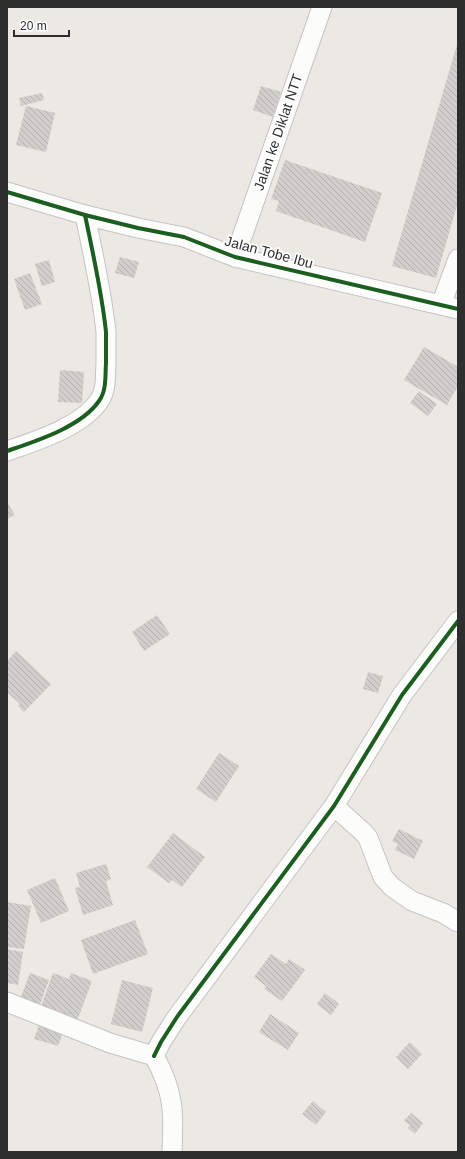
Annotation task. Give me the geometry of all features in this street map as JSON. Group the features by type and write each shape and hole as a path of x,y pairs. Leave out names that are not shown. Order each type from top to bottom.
{"street":[{"name":"Jalan ke Diklat NTT","path":"235,257 322,7"},
{"name":"Jalan Tobe Ibu","path":"7,192 85,215 184,237 235,257 449,307"},
{"path":"7,451 74,423 86,415 99,401 104,391 106,376 106,333 96,266 85,215"},
{"path":"449,307 458,259"},
{"path":"154,1056 177,1017 334,806 402,695 458,621"},
{"path":"334,806 368,838 383,877 392,887 412,901 443,912 458,922"},
{"path":"7,1002 110,1043 154,1056 163,1071 169,1087 174,1124 172,1152"}],"building":[{"path":"458,41 458,202 436,278 392,266"},
{"path":"261,86 281,92 273,117 253,110"},
{"path":"42,93 44,100 21,106 19,98"},
{"path":"26,106 55,113 46,152 16,145"},
{"path":"285,160 382,193 365,242 276,211 279,201 271,199"},
{"path":"120,257 139,262 134,278 115,273"},
{"path":"49,260 55,282 42,286 35,264"},
{"path":"30,273 42,304 25,310 14,279"},
{"path":"424,347 458,367 458,386 447,405 404,380"},
{"path":"60,370 84,372 82,403 58,402"},
{"path":"419,391 437,404 428,416 410,403"},
{"path":"7,502 15,515 7,519"},
{"path":"157,615 170,634 144,651 132,632"},
{"path":"16,651 51,684 24,712 18,706 20,704 7,692 7,661"},
{"path":"368,672 383,676 378,693 363,689"},
{"path":"219,753 239,766 216,802 196,789"},
{"path":"399,829 423,841 414,859 395,850 398,844 392,841"},
{"path":"173,833 205,857 182,887 172,880 169,883 147,867"},
{"path":"106,864 111,879 106,881 113,905 83,915 75,888 80,887 76,873"},
{"path":"55,878 69,911 41,923 27,890"},
{"path":"7,902 31,906 24,949 7,947"},
{"path":"135,920 148,954 93,974 81,940"},
{"path":"7,949 23,952 18,985 7,983"},
{"path":"271,954 286,964 289,959 305,970 282,1001 264,989 266,986 254,977"},
{"path":"30,973 49,980 38,1009 19,1002"},
{"path":"53,973 69,979 71,973 92,981 77,1021 39,1012"},
{"path":"122,980 153,988 142,1032 111,1024"},
{"path":"325,993 339,1004 331,1015 317,1004"},
{"path":"270,1014 299,1033 288,1050 259,1032"},
{"path":"39,1025 63,1033 58,1046 34,1039"},
{"path":"410,1042 422,1054 408,1069 396,1057"},
{"path":"313,1101 326,1112 316,1125 302,1114"},
{"path":"411,1113 423,1123 415,1134 408,1128 410,1125 404,1121"}],"cycle path":[{"path":"7,192 85,215 184,237 235,257 458,309"},
{"path":"7,451 44,438 70,426 91,410 102,397 106,363 106,332 100,288 85,215"},
{"path":"154,1056 177,1017 334,806 402,695 458,621"}]}
